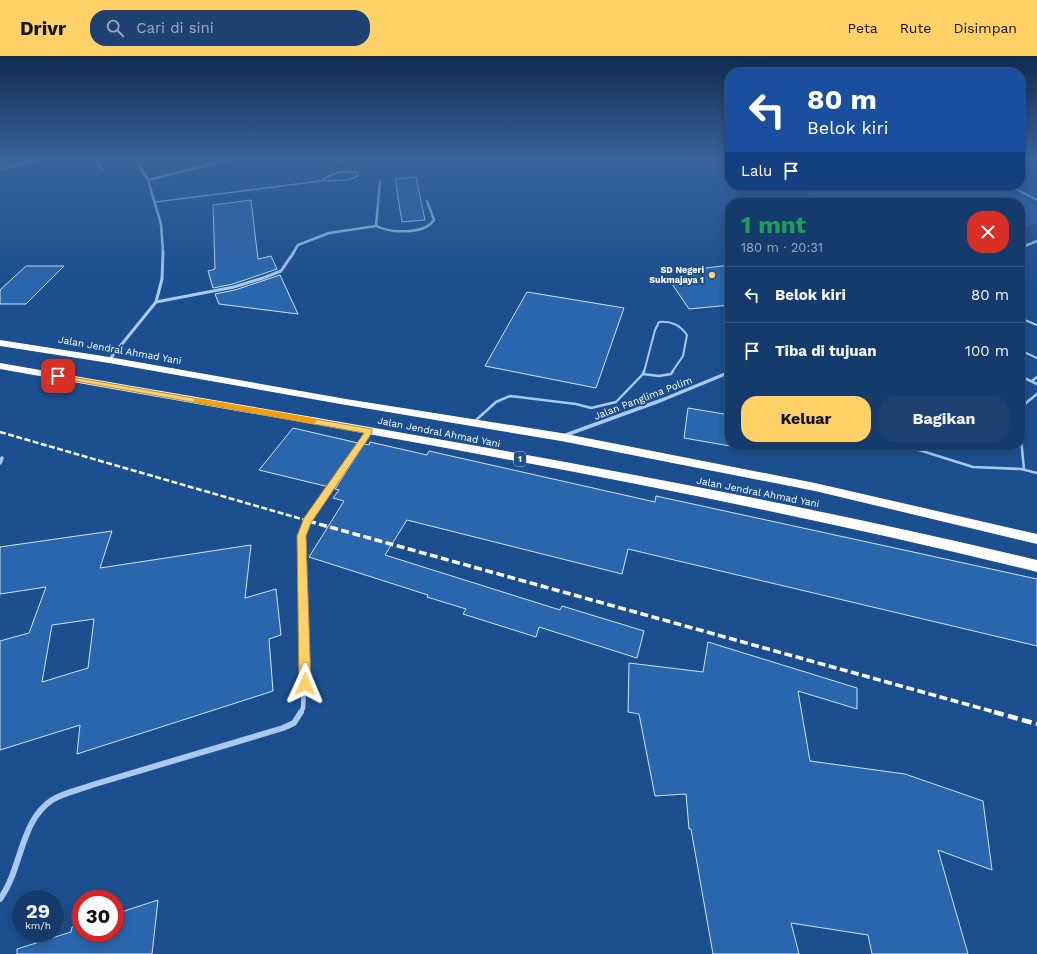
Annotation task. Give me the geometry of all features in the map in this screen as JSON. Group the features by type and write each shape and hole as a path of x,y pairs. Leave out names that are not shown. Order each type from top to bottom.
{"highway":[{"name":"Jalan Jendral Ahmad Yani","path":"0,343 109,360 346,402 561,437 815,487 1037,539"},
{"name":"Jalan Jendral Ahmad Yani","path":"0,366 369,431 738,500 879,529 1037,566"}],"street":[{"path":"376,226 378,200"},
{"path":"156,302 234,287 264,278 281,271 298,245 329,233 376,226 388,231 429,227 434,223 434,220 427,201"},
{"path":"109,360 156,302 162,279 164,252 161,224 156,202"},
{"path":"1025,246 1037,241"},
{"name":"Jalan Panglima Polim","path":"561,437 662,400 725,374"},
{"path":"0,899 9,886 22,845 33,821 47,804 67,794 92,785 283,728 294,723 300,716 303,708 305,673 301,536 307,521 369,431"},
{"path":"0,463 2,458"}],"lane":[{"path":"156,202 172,200"},
{"path":"1025,320 1037,325"},
{"path":"474,422 496,402 510,396 576,404 591,408 616,402 643,374 655,330 659,322 668,321 683,329 687,335 683,356 671,374 659,376 643,374"},
{"path":"1025,352 1037,358"},
{"path":"1032,381 1037,377"},
{"path":"1025,378 1037,384"},
{"path":"1025,404 1037,394"},
{"path":"919,450 972,467 988,469 1024,469 1037,473"},
{"path":"1022,450 1024,469"}],"shaded area":[{"path":"1025,200 1037,205 1037,223 1025,227"}],"building":[{"path":"251,200 258,259 271,256 277,269 233,284 213,288 208,271 215,269 213,205"},
{"path":"398,200 421,200 425,220 402,222"},
{"path":"26,266 64,266 26,304 0,304 0,290"},
{"path":"725,266 725,305 689,309 672,284 698,281 689,270"},
{"path":"280,275 298,314 219,304 215,294 235,290"},
{"path":"527,292 624,308 596,388 485,366"},
{"path":"688,408 725,414 725,445 684,438"},
{"path":"293,428 358,443 329,487 259,470"},
{"path":"370,442 427,455 429,451 655,502 656,496 1037,579 1037,646 628,549 622,574 407,520 385,555 560,610 562,606 644,631 637,658 539,627 536,637 463,614 466,609 427,597 428,595 309,557 344,501 333,498 339,490 335,489 364,444 369,445"},
{"path":"112,531 100,568 251,545 245,598 276,589 281,635 269,639 273,691 77,754 80,725 0,750 0,641 29,633 46,587 0,594 0,547","holes":["94,619 88,668 42,682 52,625"]},
{"path":"708,642 857,688 857,709 798,691 810,761 905,774 983,801 992,870 938,850 968,954 872,954 868,935 791,923 799,954 713,954 691,829 689,829 686,794 655,796 639,714 628,712 629,663 703,672"},
{"path":"158,900 152,954 17,954 17,949 39,942 64,942 64,934 71,932 72,927 72,942 124,942 124,911"}],"railway":[{"path":"0,432 312,522"},
{"path":"308,521 998,713"},
{"path":"994,712 1037,724"}],"slow traffic":[{"path":"197,400 313,421"}],"place":[{"name":"SD Negeri Sukmajaya 1","path":"712,275"}],"route":[{"path":"58,376 369,431 330,491 307,521 301,536 305,684"}]}
